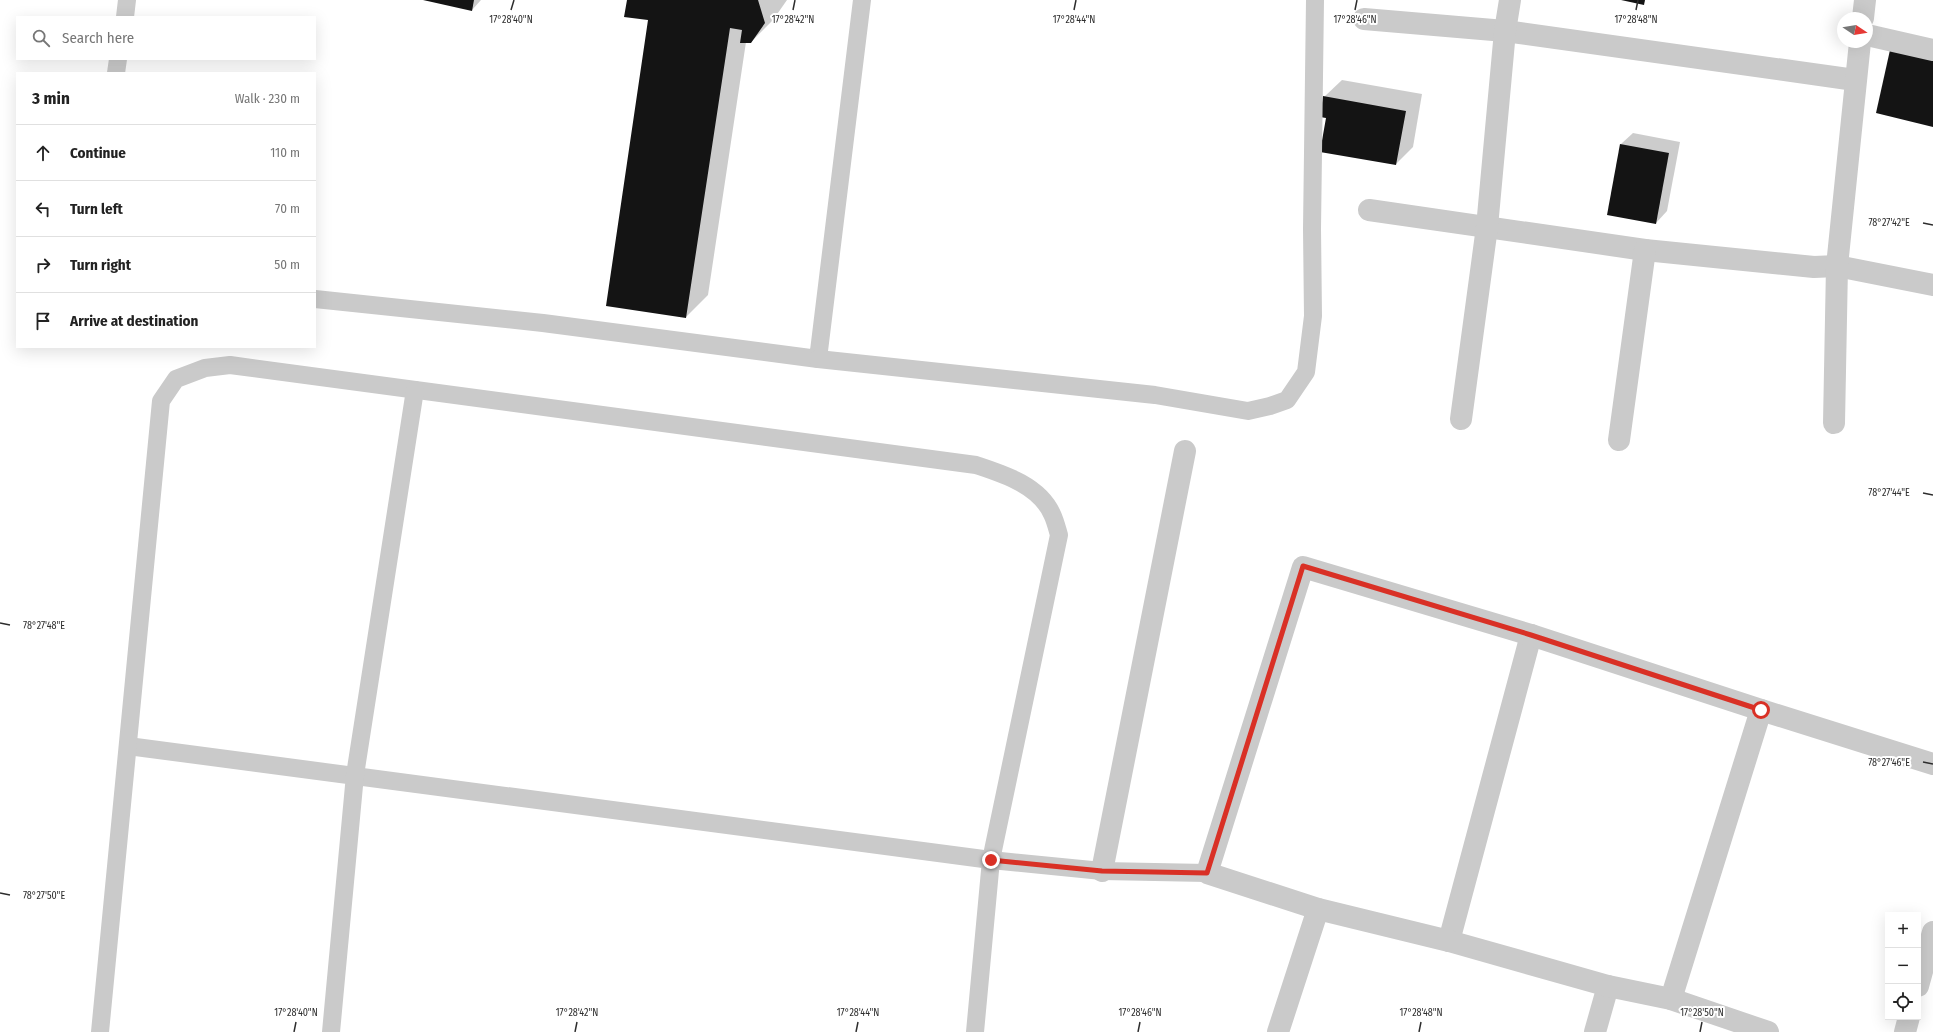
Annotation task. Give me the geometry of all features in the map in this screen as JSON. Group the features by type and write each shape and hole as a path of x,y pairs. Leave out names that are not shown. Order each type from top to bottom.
{"street":[{"path":"1461,419 1487,227 1505,31 1510,0"},
{"path":"1863,12 1865,0"},
{"path":"1364,19 1505,31 1855,80"},
{"path":"1873,36 1933,50"},
{"path":"1834,422 1836,266 1859,48"},
{"path":"1369,210 1645,250 1814,267 1836,266 1933,285"},
{"path":"1619,440 1645,250"},
{"path":"1102,871 1185,451"},
{"path":"1768,1032 1672,999 1608,986 1449,941 1318,909 1207,873 1303,566 1531,635 1933,764"},
{"path":"1449,941 1531,635"},
{"path":"1672,999 1761,710"},
{"path":"1278,1032 1318,909"},
{"path":"1919,984 1933,932"},
{"path":"1595,1032 1608,986"},
{"path":"1905,1032 1908,1020"}],"lane":[{"path":"124,16 127,0"},
{"path":"818,359 862,0"},
{"path":"316,299 543,323 818,359 1155,395 1248,410 1270,406 1287,400 1306,372 1313,316 1312,230 1315,0"},
{"path":"116,72 118,60"},
{"path":"100,1032 161,401 176,379 205,368 230,365 976,465 1010,477 1041,496 1052,513 1059,534 991,860 975,1032"},
{"path":"331,1032 355,775 415,390"},
{"path":"128,746 991,860 1102,871 1207,873"}],"building":[{"path":"423,0 474,0 472,11"},
{"path":"627,0 758,0 765,23 751,43 740,43 742,30 730,28 686,318 606,306 648,20 624,17"},
{"path":"1621,0 1645,0 1644,5"},
{"path":"1890,50 1933,60 1933,127 1876,113"},
{"path":"1323,96 1406,111 1396,165 1320,152 1326,118 1320,117"},
{"path":"1620,144 1669,153 1656,224 1607,215"}],"route":[{"path":"991,860 1102,871 1207,873 1303,566 1531,635 1761,710"}]}
